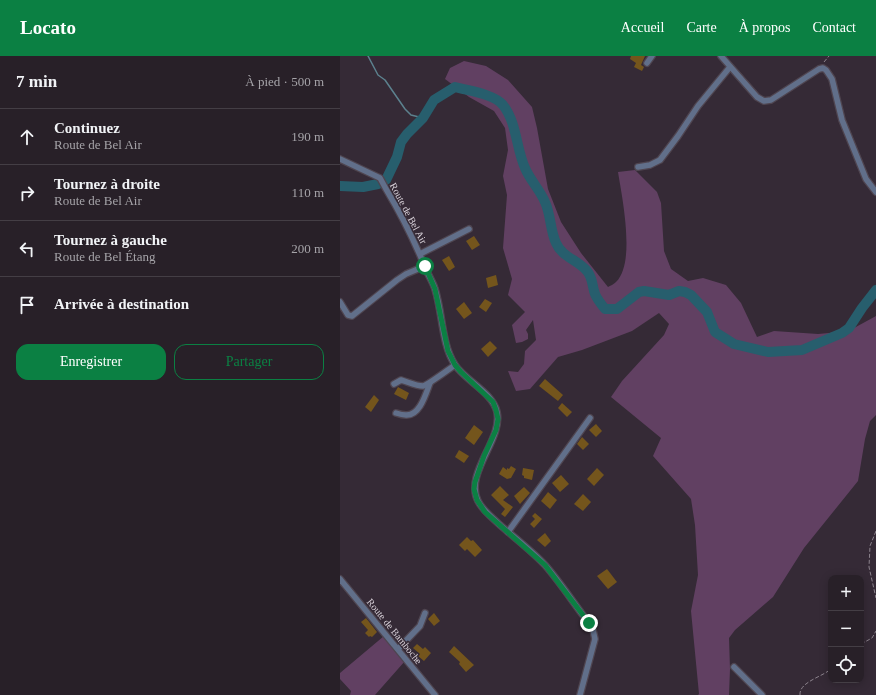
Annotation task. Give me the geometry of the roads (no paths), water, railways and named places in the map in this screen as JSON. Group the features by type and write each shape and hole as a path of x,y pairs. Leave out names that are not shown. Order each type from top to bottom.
{"street":[{"path":"647,63 652,56"},
{"path":"721,56 757,97 764,101 771,100 819,69 823,68 826,70 832,79 842,120 866,179 876,192"},
{"path":"638,167 650,165 660,160 698,106 730,67"},
{"name":"Route de Bel Air","path":"340,159 380,178 420,254 435,289 448,351 455,365 493,402 498,419 496,430 484,456 474,489 477,500 485,512 508,532"},
{"path":"420,254 469,229"},
{"path":"340,302 348,316 352,316 397,280 406,274 425,266"},
{"path":"394,384 401,380 424,386 455,365"},
{"path":"396,413 406,415 416,412 430,383"},
{"path":"580,695 595,639 593,630 545,565 508,532 590,418"},
{"name":"Route de Bamboche","path":"340,579 435,695"},
{"path":"398,649 420,626 425,612"},
{"path":"734,667 762,695"}],"waterway":[{"path":"368,56 378,75 385,80 405,109 411,115 423,118"},
{"path":"340,186 363,187 378,184 386,180 397,157 401,142 423,118 434,100 455,87 494,98 499,101 508,112 525,168 547,207 556,243 562,252 587,271 596,296 605,309 617,309 639,292 644,291 669,295 679,291 685,292 691,295 707,312 715,332 734,344 768,352 802,350 842,333 849,328 876,290"}]}
